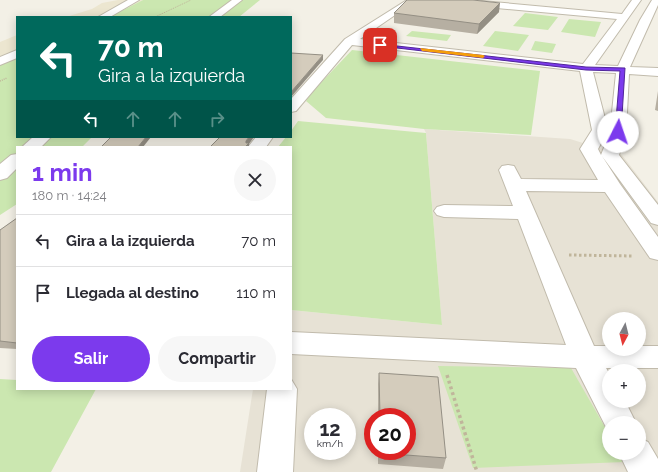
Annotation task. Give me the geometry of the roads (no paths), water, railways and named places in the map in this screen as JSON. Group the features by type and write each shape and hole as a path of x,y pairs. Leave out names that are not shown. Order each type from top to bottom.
{"street":[{"path":"105,16 135,0"},
{"path":"215,16 238,0"},
{"path":"292,107 349,41 413,0"},
{"path":"442,0 622,18"},
{"path":"658,219 610,155 618,132 623,69 655,2 632,1 622,18 586,68 600,130 589,149 610,186 658,253"},
{"path":"349,41 586,68 658,72"},
{"path":"0,61 16,54"},
{"path":"32,146 42,138"},
{"path":"258,146 264,138"},
{"path":"0,174 16,161"},
{"path":"610,186 511,177 584,357 616,416"},
{"path":"444,211 526,213"},
{"path":"292,343 584,357 658,357"},
{"path":"275,472 282,390"},
{"path":"640,460 646,472"}]}
